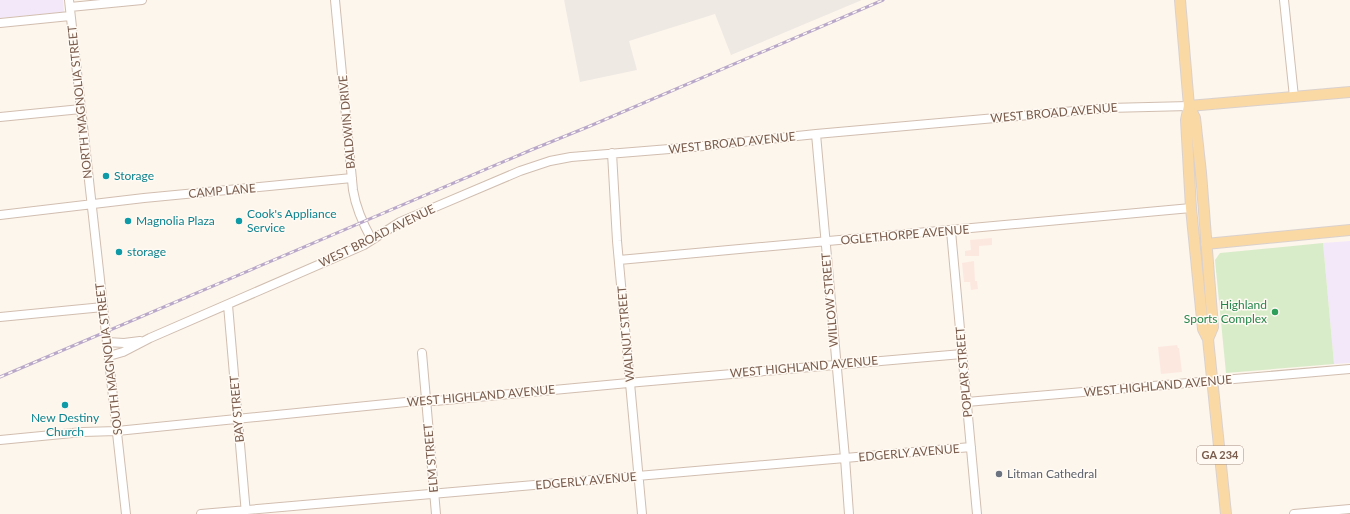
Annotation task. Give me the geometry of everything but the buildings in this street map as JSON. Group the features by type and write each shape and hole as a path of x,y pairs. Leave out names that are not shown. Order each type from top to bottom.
{"main road":[{"path":"1180,0 1189,106 1186,120 1193,228 1206,244"},
{"name":"WEST BROAD AVENUE","path":"1189,106 1350,92"},
{"path":"1189,106 1195,118 1206,244 1197,263"},
{"name":"GA 234","path":"1193,228 1203,328 1208,339 1226,514"},
{"path":"1206,244 1350,230"},
{"name":"GA 234","path":"1206,244 1213,327 1208,339"}],"street":[{"path":"69,4 142,0"},
{"name":"BALDWIN DRIVE","path":"335,0 355,201 364,227 372,240"},
{"path":"1284,0 1294,97"},
{"name":"NORTH MAGNOLIA STREET","path":"69,4 92,204"},
{"path":"0,23 70,16"},
{"name":"WEST BROAD AVENUE","path":"109,356 123,352 150,338 364,245 400,222 520,171 550,161 571,157 612,153 698,147 816,134 1108,108 1189,106"},
{"path":"0,117 81,109"},
{"name":"WILLOW STREET","path":"816,134 849,514"},
{"name":"WALNUT STREET","path":"612,153 619,260 642,514"},
{"name":"CAMP LANE","path":"92,204 352,178"},
{"path":"0,215 92,204"},
{"name":"SOUTH MAGNOLIA STREET","path":"92,204 126,514"},
{"name":"OGLETHORPE AVENUE","path":"619,260 1191,208"},
{"name":"POPLAR STREET","path":"951,231 977,514"},
{"name":"BAY STREET","path":"228,305 246,512"},
{"path":"0,317 103,307"},
{"name":"WEST BROAD AVENUE","path":"107,342 124,343 150,338"},
{"name":"ELM STREET","path":"422,353 436,514"},
{"name":"WEST HIGHLAND AVENUE","path":"0,440 238,420 426,400 435,401 836,364 962,354"},
{"name":"WEST HIGHLAND AVENUE","path":"967,402 1350,369"},
{"name":"EDGERLY AVENUE","path":"201,514 246,512 971,447"},
{"path":"1294,514 1350,509"}],"shaded area":[{"path":"0,0 63,0 64,12 0,18"},
{"path":"564,0 862,0 731,55 715,14 629,41 637,70 580,82"},
{"path":"992,238 992,245 979,246 979,256 965,256 965,251 971,250 970,240"},
{"path":"1350,241 1350,363 1334,364 1323,243"},
{"path":"974,261 975,281 977,281 978,289 971,290 970,282 964,282 962,263"},
{"path":"1177,345 1179,348 1182,372 1161,374 1158,347"}],"green space":[{"name":"Highland Sports Complex","path":"1323,243 1334,364 1226,373 1215,260 1220,253"}],"railway":[{"path":"0,377 883,0"}],"place":[{"name":"Storage","path":"106,176"},
{"name":"Magnolia Plaza","path":"128,221"},
{"name":"Cook's Appliance Service","path":"239,221"},
{"name":"storage","path":"119,252"},
{"name":"Highland Sports Complex","path":"1275,312"},
{"name":"New Destiny Church","path":"65,405"},
{"name":"Litman Cathedral","path":"999,474"}]}
